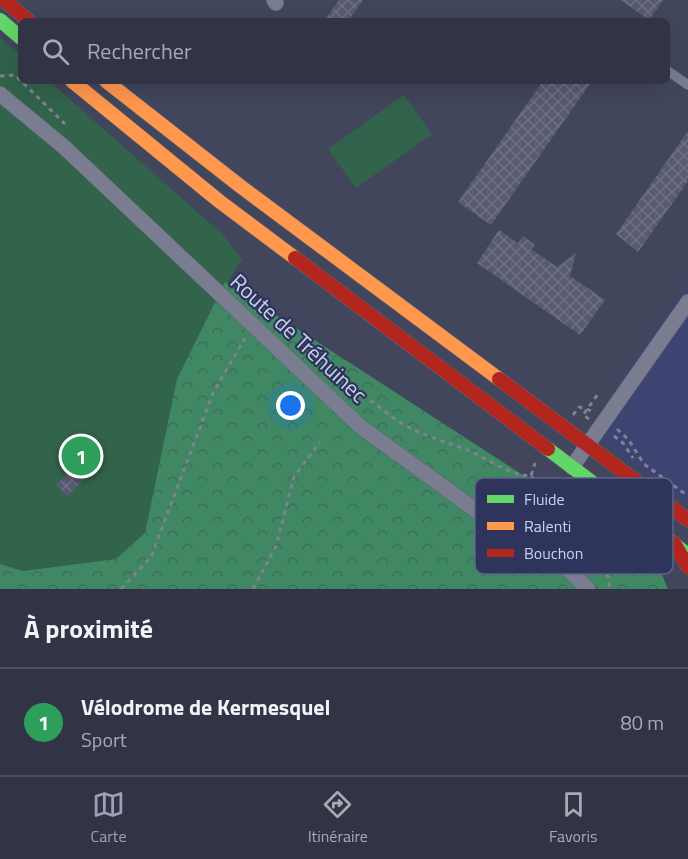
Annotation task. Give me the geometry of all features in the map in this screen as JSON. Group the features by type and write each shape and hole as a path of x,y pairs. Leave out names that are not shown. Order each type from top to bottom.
{"main road":[{"path":"4,0 26,18"},
{"path":"1,21 18,35"},
{"path":"76,84 219,201 588,478"},
{"path":"110,84 240,186 632,478"},
{"path":"673,509 688,520"},
{"path":"674,543 688,556"},
{"path":"674,543 688,567"}],"street":[{"name":"Route de Tréhuinec","path":"0,94 64,147 361,427 475,510"},
{"path":"572,466 588,445 607,427 688,302"},
{"name":"Route de Tréhuinec","path":"573,574 588,589"}],"lane":[{"path":"670,72 688,85"}],"path":[{"path":"0,76 15,75 18,78"},
{"path":"24,84 65,125"},
{"path":"121,589 151,557 213,393 244,339"},
{"path":"342,388 362,393 399,422 429,438 472,452 519,476 531,476 535,463"},
{"path":"598,394 586,407 583,415 628,439 644,464 663,478"},
{"path":"571,418 579,407 586,407 593,412"},
{"path":"607,427 623,443 639,466 655,478"},
{"path":"253,589 276,546 294,477 320,442"},
{"path":"673,485 688,496"},
{"path":"673,491 688,502"},
{"path":"606,574 610,581 608,589"}],"shaded area":[{"path":"688,283 688,504 673,493 673,478 652,478 587,431"}],"green space":[{"path":"0,38 18,53 18,84 52,84 221,233 242,259 210,312 177,379 146,533 116,559 23,571 0,564"},
{"path":"404,95 432,134 356,188 328,149"},
{"path":"225,282 527,478 475,478 475,574 662,574 668,589 0,589 0,564 23,571 116,559 145,533 177,379"}],"building":[{"path":"339,0 363,0 350,18 326,18"},
{"path":"621,0 663,0 650,18 646,18"},
{"path":"541,84 590,84 491,225 458,202"},
{"path":"688,131 688,181 638,252 616,234"},
{"path":"499,230 518,243 523,236 535,245 531,249 557,267 576,253 570,276 605,300 580,335 477,263"},
{"path":"89,453 99,464 67,496 56,485"}],"traffic: fast":[{"path":"0,20 18,35"},
{"path":"548,449 586,478"},
{"path":"673,543 683,551"}],"traffic: slow":[{"path":"76,84 219,201 295,258"},
{"path":"110,84 240,186 499,379"}],"traffic: jam":[{"path":"4,0 25,18"},
{"path":"295,258 548,449"},
{"path":"499,379 632,478"},
{"path":"673,509 688,520"},
{"path":"674,543 688,567"}],"place":[{"name":"Vélodrome de Kermesquel","path":"81,456"}]}
